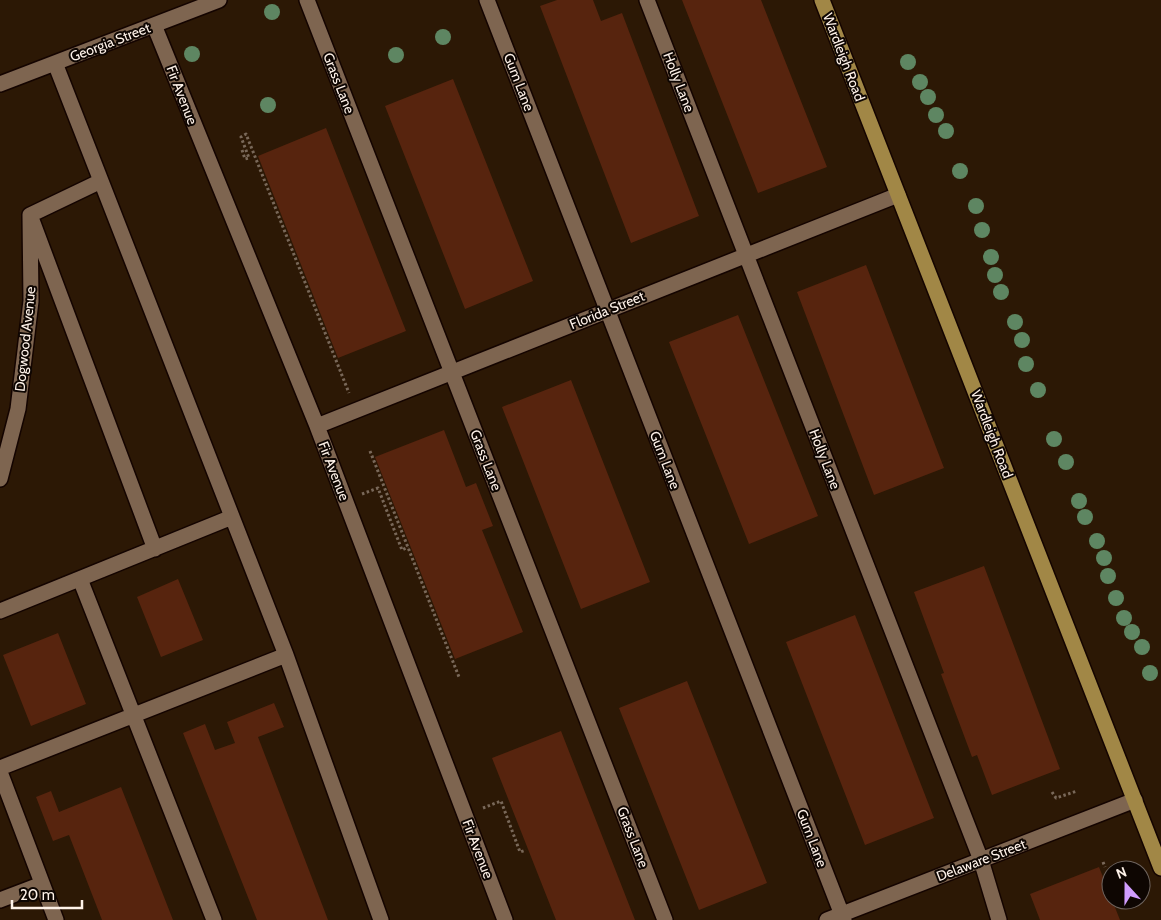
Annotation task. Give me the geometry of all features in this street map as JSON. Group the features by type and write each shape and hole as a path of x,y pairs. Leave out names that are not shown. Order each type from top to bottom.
{"main road":[{"name":"Wardleigh Road","path":"822,0 1161,868"}],"street":[{"name":"Georgia Street","path":"0,84 219,0"},
{"name":"Grass Lane","path":"307,0 665,920"},
{"name":"Gum Lane","path":"487,0 843,917"},
{"name":"Holly Lane","path":"647,0 981,860 999,920"},
{"name":"Fir Avenue","path":"154,25 317,426 505,920"},
{"path":"55,63 286,655 381,920"},
{"path":"101,181 30,214 155,549"},
{"name":"Florida Street","path":"317,426 898,195"},
{"name":"Dogwood Avenue","path":"0,479 18,409 31,301 30,214"},
{"path":"0,611 232,517"},
{"path":"80,579 214,920"},
{"path":"0,768 286,655"},
{"path":"0,772 56,920"},
{"name":"Delaware Street","path":"827,920 843,917 981,860 1135,800"},
{"path":"0,900 42,884"}],"path":[{"path":"242,150 244,159 249,158 241,137 246,134 349,393"},
{"path":"370,451 459,677"},
{"path":"378,488 402,550 408,547"},
{"path":"1052,792 1056,798 1077,791"},
{"path":"501,801 520,852 526,850"}],"building":[{"path":"557,0 593,0 601,21 622,13 699,216 631,243 540,6"},
{"path":"682,0 761,0 827,167 758,193"},
{"path":"453,79 533,281 465,309 385,106"},
{"path":"326,128 406,331 338,358 258,156"},
{"path":"866,265 944,468 874,495 797,292"},
{"path":"738,315 818,516 749,544 669,342"},
{"path":"571,380 650,582 581,609 502,407"},
{"path":"444,430 466,487 476,483 493,526 482,530 523,632 455,659 375,457"},
{"path":"984,566 1060,769 992,795 977,755 972,757 941,674 944,673 914,592"},
{"path":"178,579 203,640 161,657 137,597"},
{"path":"855,615 934,818 865,845 786,642"},
{"path":"58,633 86,704 31,726 3,655"},
{"path":"687,681 767,883 699,910 619,708"},
{"path":"274,703 284,727 258,737 328,920 257,920 183,733 205,724 215,750 235,743 227,722"},
{"path":"561,731 635,920 556,920 492,758"},
{"path":"121,787 173,920 102,920 69,835 53,841 36,797 51,791 59,812"},
{"path":"1099,867 1101,872 1101,910 1116,910 1120,920 1040,920 1030,894"}]}
